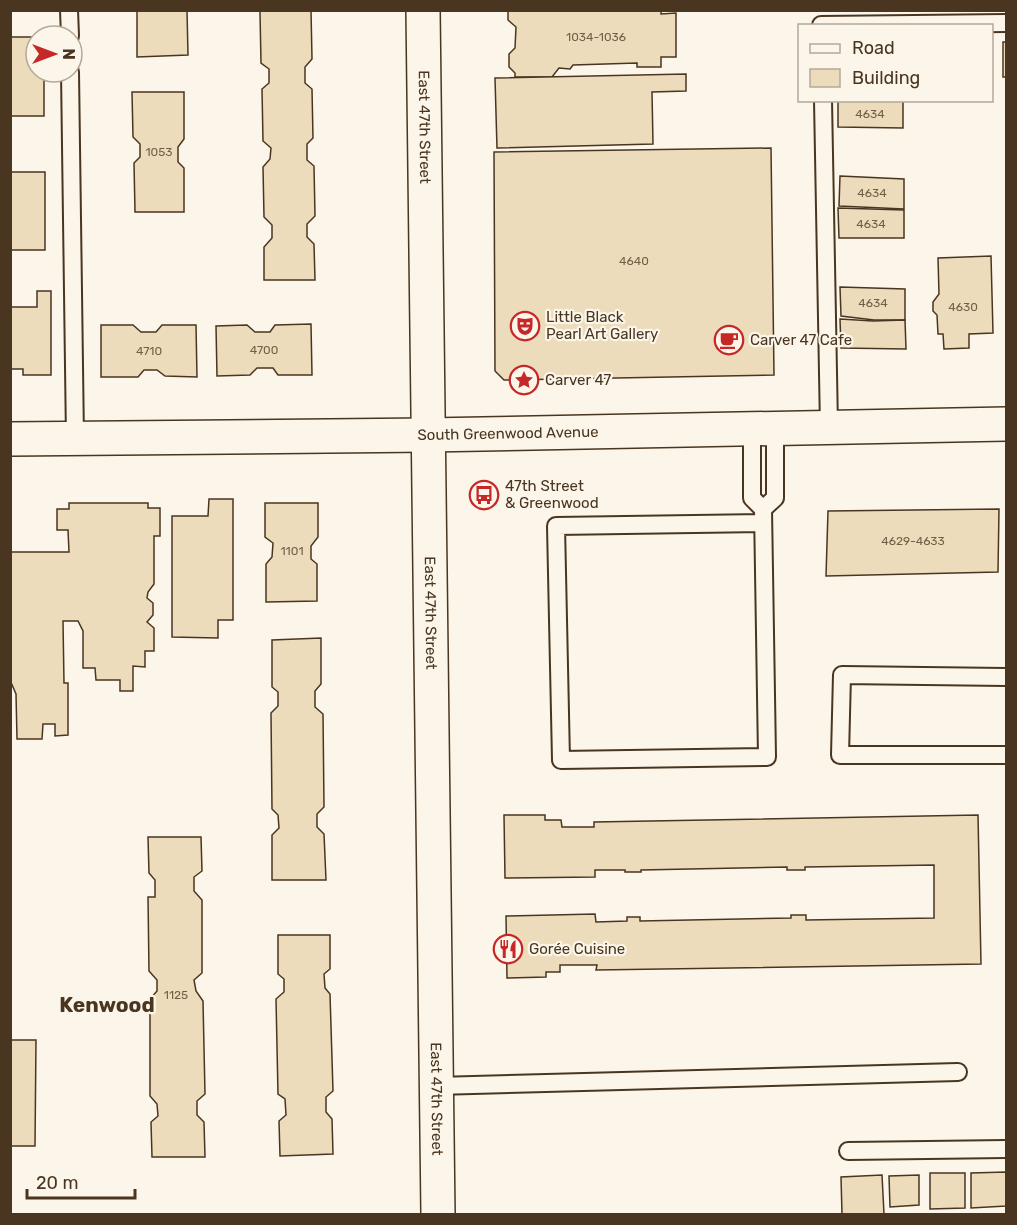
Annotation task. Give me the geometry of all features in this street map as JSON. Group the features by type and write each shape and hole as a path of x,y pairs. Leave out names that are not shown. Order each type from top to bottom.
{"main road":[{"name":"East 47th Street","path":"423,10 438,1215"},
{"name":"South Greenwood Avenue","path":"10,439 428,435 1006,424"}],"lane":[{"path":"914,24 1006,23"},
{"path":"70,84 75,439"},
{"path":"822,102 829,427"},
{"path":"763,429 775,498 763,516"},
{"path":"763,429 752,498 763,516 767,757 561,760 556,526 763,516"},
{"path":"1006,677 842,675 840,755 1006,755"},
{"path":"436,1086 958,1072"},
{"path":"848,1151 1006,1149"}],"building":[{"path":"137,10 187,10 188,55 137,57"},
{"path":"262,10 311,10 312,59 305,67 305,83 312,89 313,138 307,144 307,160 314,166 315,216 307,224 307,237 314,244 315,280 264,280 264,247 272,238 272,225 264,217 263,167 270,159 271,148 263,141 262,89 269,83 269,69 261,63 260,12"},
{"path":"508,10 661,10 661,14 676,13 676,57 661,57 661,67 637,67 637,63 573,65 570,69 559,68 552,77 515,77 515,73 509,67 509,54 515,48 516,27 508,20"},
{"path":"10,37 24,37 24,84 44,84 44,116 10,116"},
{"path":"1003,42 1006,42 1006,77 1003,77"},
{"path":"686,74 686,91 652,92 653,144 497,148 495,78"},
{"path":"132,92 184,92 184,139 178,147 178,162 184,168 184,212 135,212 134,163 140,157 140,144 133,137"},
{"path":"838,102 903,102 903,128 838,127"},
{"path":"771,148 774,375 504,380 495,371 494,152"},
{"path":"10,172 45,172 45,250 10,250"},
{"path":"840,176 904,179 904,209 839,206"},
{"path":"838,208 904,210 904,238 839,238"},
{"path":"991,256 993,333 969,334 969,348 944,349 943,334 938,334 937,315 933,311 933,302 939,294 938,258"},
{"path":"840,287 905,289 905,320 874,320 841,316"},
{"path":"37,291 51,291 51,375 23,375 23,369 10,369 10,307 37,307"},
{"path":"840,319 905,320 906,349 841,348"},
{"path":"311,324 312,375 278,375 273,368 257,368 250,375 217,376 216,326 247,325 255,332 270,332 275,325"},
{"path":"101,325 133,325 141,332 156,332 162,325 196,325 197,377 165,376 157,370 144,370 138,377 101,377"},
{"path":"209,499 233,499 233,620 218,620 218,638 172,637 172,516 208,516"},
{"path":"69,503 148,503 148,508 160,508 160,536 154,536 154,584 147,598 153,603 153,615 147,622 154,628 154,651 145,651 145,667 133,666 133,691 120,691 120,680 96,680 95,668 83,668 83,631 78,621 63,621 64,683 68,683 68,735 55,736 55,724 43,724 42,739 17,739 16,694 10,680 10,552 69,552 68,530 57,530 57,509 69,509"},
{"path":"265,503 318,503 318,537 311,546 311,559 317,564 317,601 266,602 266,564 272,557 273,543 265,537"},
{"path":"999,509 998,572 826,576 828,511"},
{"path":"321,638 321,684 315,691 315,707 323,714 324,807 317,814 317,827 324,834 326,880 272,880 272,835 279,828 278,815 272,809 271,713 278,706 278,692 272,687 272,640"},
{"path":"504,815 545,815 545,820 561,820 562,827 594,827 594,822 978,815 981,964 596,970 597,965 560,965 560,972 546,972 546,977 507,978 506,916 595,914 596,922 627,921 627,917 640,917 640,921 791,918 791,915 806,915 806,920 934,918 934,865 805,867 805,870 787,870 787,867 641,870 641,872 595,870 595,877 505,878"},
{"path":"148,837 201,837 202,871 194,877 194,891 202,900 202,973 194,980 196,991 203,1001 205,1094 197,1101 197,1115 204,1122 205,1157 152,1157 151,1122 158,1116 157,1104 150,1096 150,999 157,991 157,980 149,971 148,897 155,897 155,880 149,873"},
{"path":"278,935 330,935 330,969 324,974 325,988 330,994 333,1091 326,1097 326,1112 332,1119 333,1154 280,1156 279,1121 286,1115 285,1099 278,1094 276,999 284,992 284,979 278,974"},
{"path":"10,1040 36,1040 35,1146 10,1146"},
{"path":"1006,1172 1006,1206 971,1208 971,1173"},
{"path":"930,1173 965,1173 965,1208 930,1209"},
{"path":"882,1175 884,1214 842,1214 841,1177"},
{"path":"919,1175 919,1205 890,1207 889,1176"}],"place":[{"name":"Little Black Pearl Art Gallery","path":"525,326"},
{"name":"Carver 47 Cafe","path":"729,340"},
{"name":"Carver 47","path":"524,380"},
{"name":"47th Street & Greenwood","path":"484,495"},
{"name":"Gorée Cuisine","path":"508,949"}],"district":[{"name":"Kenwood","path":"107,1004"}]}
